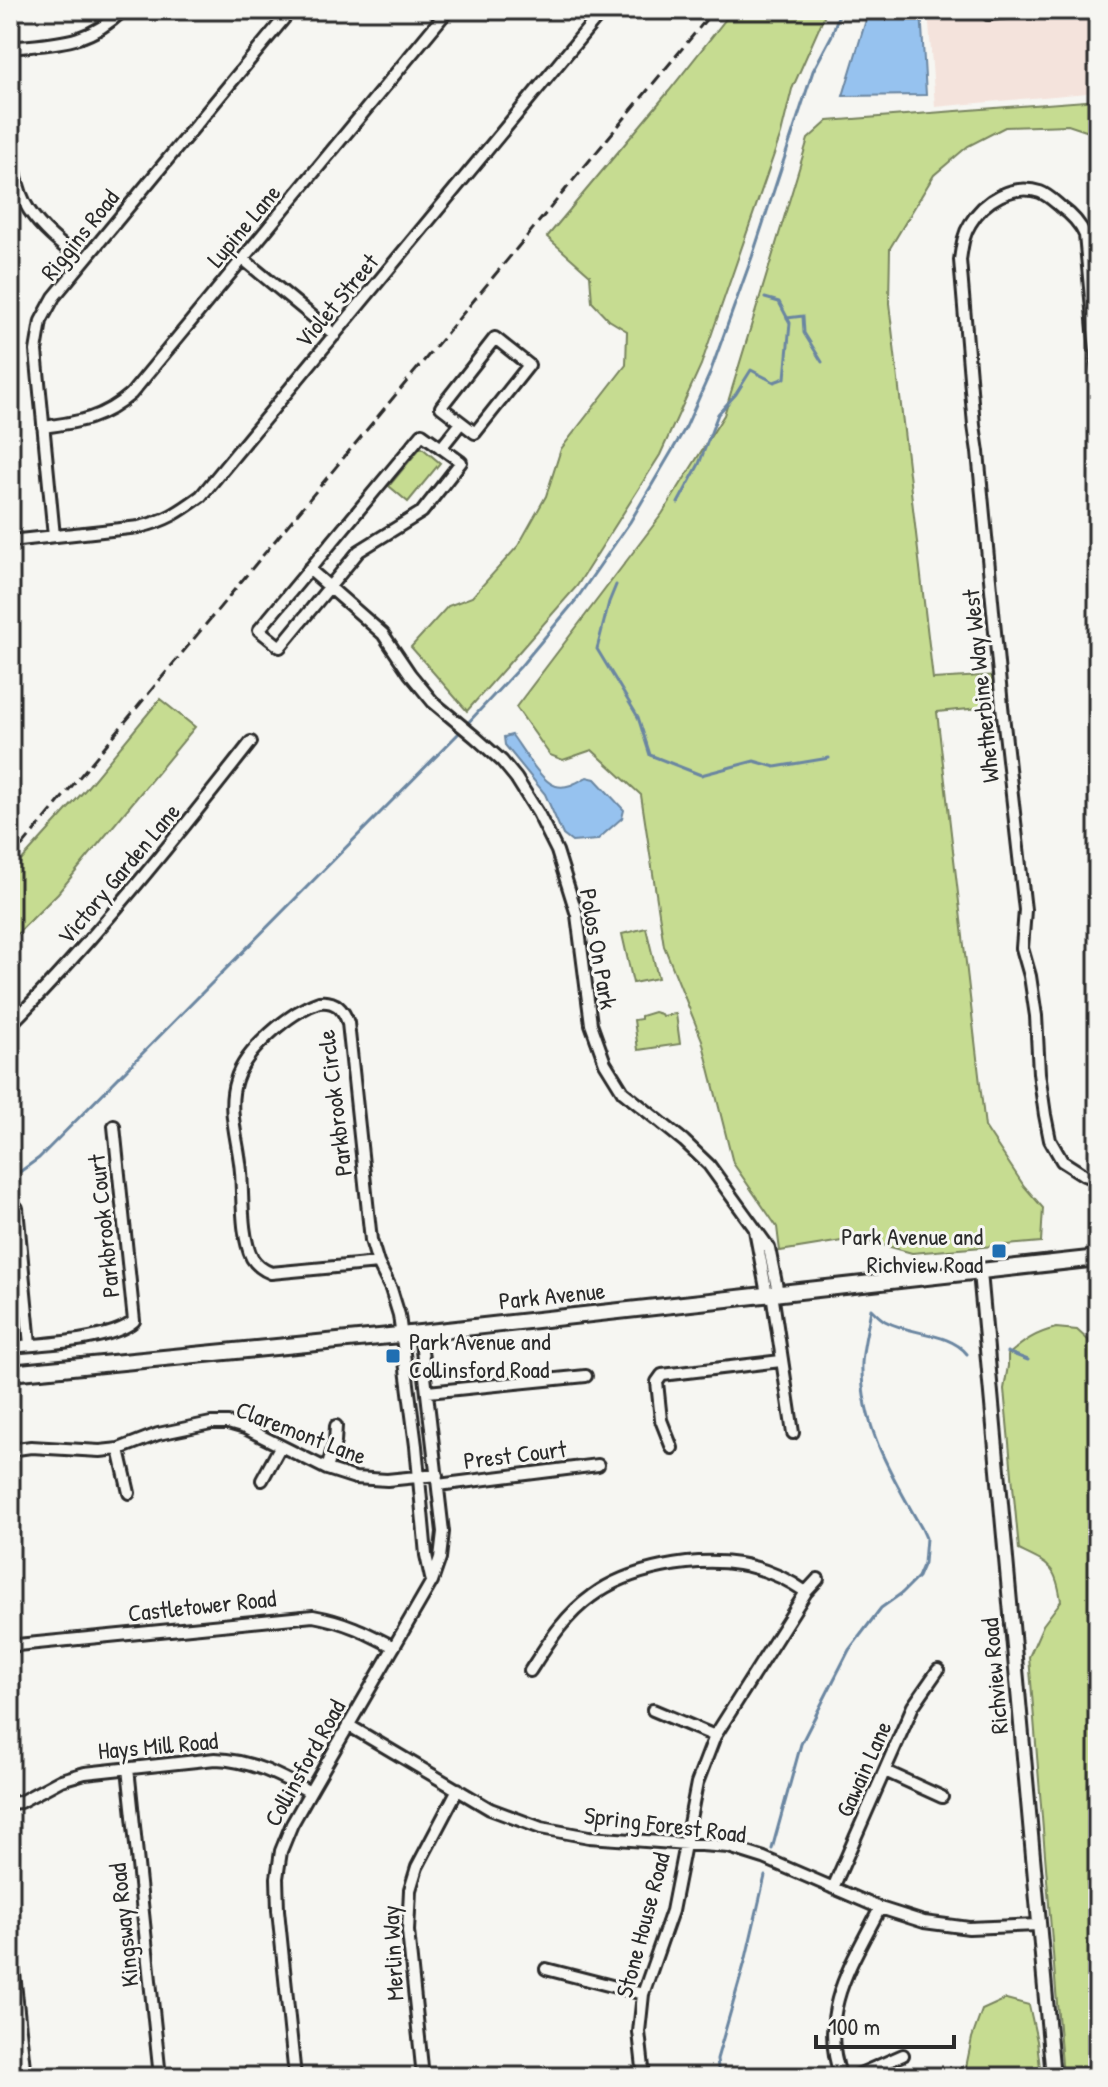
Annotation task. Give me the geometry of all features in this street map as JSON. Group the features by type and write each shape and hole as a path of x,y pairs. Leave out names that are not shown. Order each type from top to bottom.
{"main road":[{"name":"Park Avenue","path":"10,1373 402,1335 1098,1258"}],"street":[{"path":"10,48 76,39 102,28 123,10"},
{"name":"Riggins Road","path":"54,536 36,351 41,321 54,297 291,10"},
{"name":"Lupine Lane","path":"43,427 92,419 117,406 138,385 448,10"},
{"name":"Violet Street","path":"10,541 139,527 179,512 201,496 603,10"},
{"path":"988,14 1031,10"},
{"path":"10,113 15,170 25,202 46,230 83,262"},
{"name":"Whetherbine Way West","path":"1098,372 1085,235 1081,225 1041,193 1018,190 1001,194 986,205 970,224 962,244 960,274 1025,910 1022,948 1036,1016 1039,1073 1050,1140 1062,1161 1084,1175 1098,1179"},
{"path":"243,259 335,335"},
{"path":"495,338 529,365 475,433 461,423 441,407 495,338"},
{"path":"441,448 461,423"},
{"path":"422,434 441,448 461,462 422,512 359,551 280,647 259,630 422,434"},
{"name":"Polos On Park","path":"309,569 383,634 419,687 502,761 538,813 557,851 577,915 591,1024 605,1063 623,1092 709,1165 755,1228 772,1293 793,1433"},
{"name":"Victory Garden Lane","path":"10,1025 62,973 132,891 251,742"},
{"name":"Parkbrook Circle","path":"378,1263 271,1273 261,1269 250,1252 233,1122 235,1081 256,1045 305,1008 319,1002 337,1005 348,1023 371,1240 391,1289 402,1335"},
{"name":"Parkbrook Court","path":"30,1345 73,1341 112,1332 134,1321 114,1126"},
{"path":"10,1347 30,1345 17,1208"},
{"name":"Richview Road","path":"980,1272 1053,2077"},
{"name":"Collinsford Road","path":"295,2077 279,1926 277,1878 281,1851 292,1824 432,1581 440,1558 443,1532 420,1333"},
{"path":"402,1335 426,1555 432,1581"},
{"path":"672,1448 661,1420 659,1377 781,1361"},
{"path":"428,1392 586,1376"},
{"name":"Claremont Lane","path":"10,1450 31,1447 100,1451 119,1449 158,1434 211,1423 228,1423 245,1428 327,1469 369,1480 419,1477 437,1480"},
{"path":"327,1469 336,1426"},
{"path":"416,1446 433,1445"},
{"path":"262,1480 280,1447"},
{"path":"119,1449 129,1493"},
{"name":"Prest Court","path":"437,1480 598,1465"},
{"path":"530,1671 573,1611 617,1581 642,1571 706,1562 738,1564 777,1575 806,1592"},
{"name":"Stone House Road","path":"644,2077 639,2032 643,1994 646,1978 672,1911 697,1783 715,1736 806,1592 818,1579"},
{"name":"Castletower Road","path":"10,1648 313,1616 354,1626 394,1647"},
{"name":"Gawain Lane","path":"833,1888 913,1706 938,1670"},
{"path":"653,1710 715,1736"},
{"name":"Spring Forest Road","path":"348,1725 490,1809 541,1828 589,1837 729,1847 764,1858 904,1917 946,1925 994,1928 1038,1925"},
{"name":"Hays Mill Road","path":"10,1803 20,1802 61,1780 85,1773 215,1759 231,1759 270,1770 310,1792"},
{"name":"Kingsway Road","path":"128,1768 160,2077"},
{"path":"885,1771 942,1797"},
{"name":"Merlin Way","path":"423,2077 408,1931 410,1890 417,1867 458,1789"},
{"path":"841,2077 833,2044 835,2004 843,1980 880,1908"},
{"path":"10,1935 25,2077"},
{"path":"546,1969 643,1994"},
{"path":"853,2077 903,2055"}],"shaded area":[{"path":"928,10 1098,10 1098,92 935,107"}],"green space":[{"path":"733,10 827,10 792,89 781,134 701,365 660,455 577,586 467,711 411,647 448,606 472,597 518,546 546,496 561,449 626,365 627,331 609,320 592,302 590,275 547,237"},
{"path":"1098,100 1098,135 1068,125 1005,127 968,146 934,175 890,248 889,303 933,679 999,675 1002,706 937,712 985,1127 1024,1186 1043,1208 1041,1242 912,1253 854,1239 780,1251 777,1227 733,1163 702,1040 664,946 641,795 592,750 563,760 550,755 516,707 662,514 724,415 808,139 828,121"},
{"path":"421,447 440,463 408,502 389,486"},
{"path":"160,699 195,727 58,893 10,941 10,873 85,790"},
{"path":"646,928 658,978 633,983 622,934"},
{"path":"654,1012 662,1016 676,1014 680,1044 638,1050 634,1020"},
{"path":"1056,1328 1077,1330 1098,1349 1098,1880 1087,1882 1098,1970 1098,2077 1063,2077 1029,1657 1043,1625 1061,1601 1057,1580 1050,1568 1019,1550 1004,1389 1008,1355 1030,1338"},
{"path":"1006,1999 1029,2005 1041,2077 964,2077 982,2010"}],"water":[{"path":"869,10 921,10 926,95 843,96"},
{"path":"512,735 550,783 564,787 587,777 595,779 624,810 622,818 597,840 572,842 563,835 545,794 505,745 504,737"}],"waterway":[{"path":"466,725 576,600 630,522 686,427 710,373 752,257 813,71 832,35 840,10"},
{"path":"678,503 699,464 718,414 736,394 751,370 774,382 785,378 790,323 779,302 765,298"},
{"path":"787,318 803,316 804,333 822,362"},
{"path":"616,585 597,649 638,717 650,755 701,775 754,761 775,767 829,758"},
{"path":"10,1179 39,1158 461,731"},
{"path":"871,1309 895,1326 951,1342 967,1354"},
{"path":"772,1849 801,1744 849,1650 881,1608 918,1577 924,1563 926,1538 880,1450 866,1408 862,1363 871,1309"},
{"path":"1007,1352 1028,1360"},
{"path":"719,2077 717,2059 746,1958 765,1876"}],"railway":[{"path":"10,861 714,10"}],"place":[{"name":"Park Avenue and Richview Road","path":"999,1251"},
{"name":"Park Avenue and Collinsford Road","path":"393,1356"}]}
